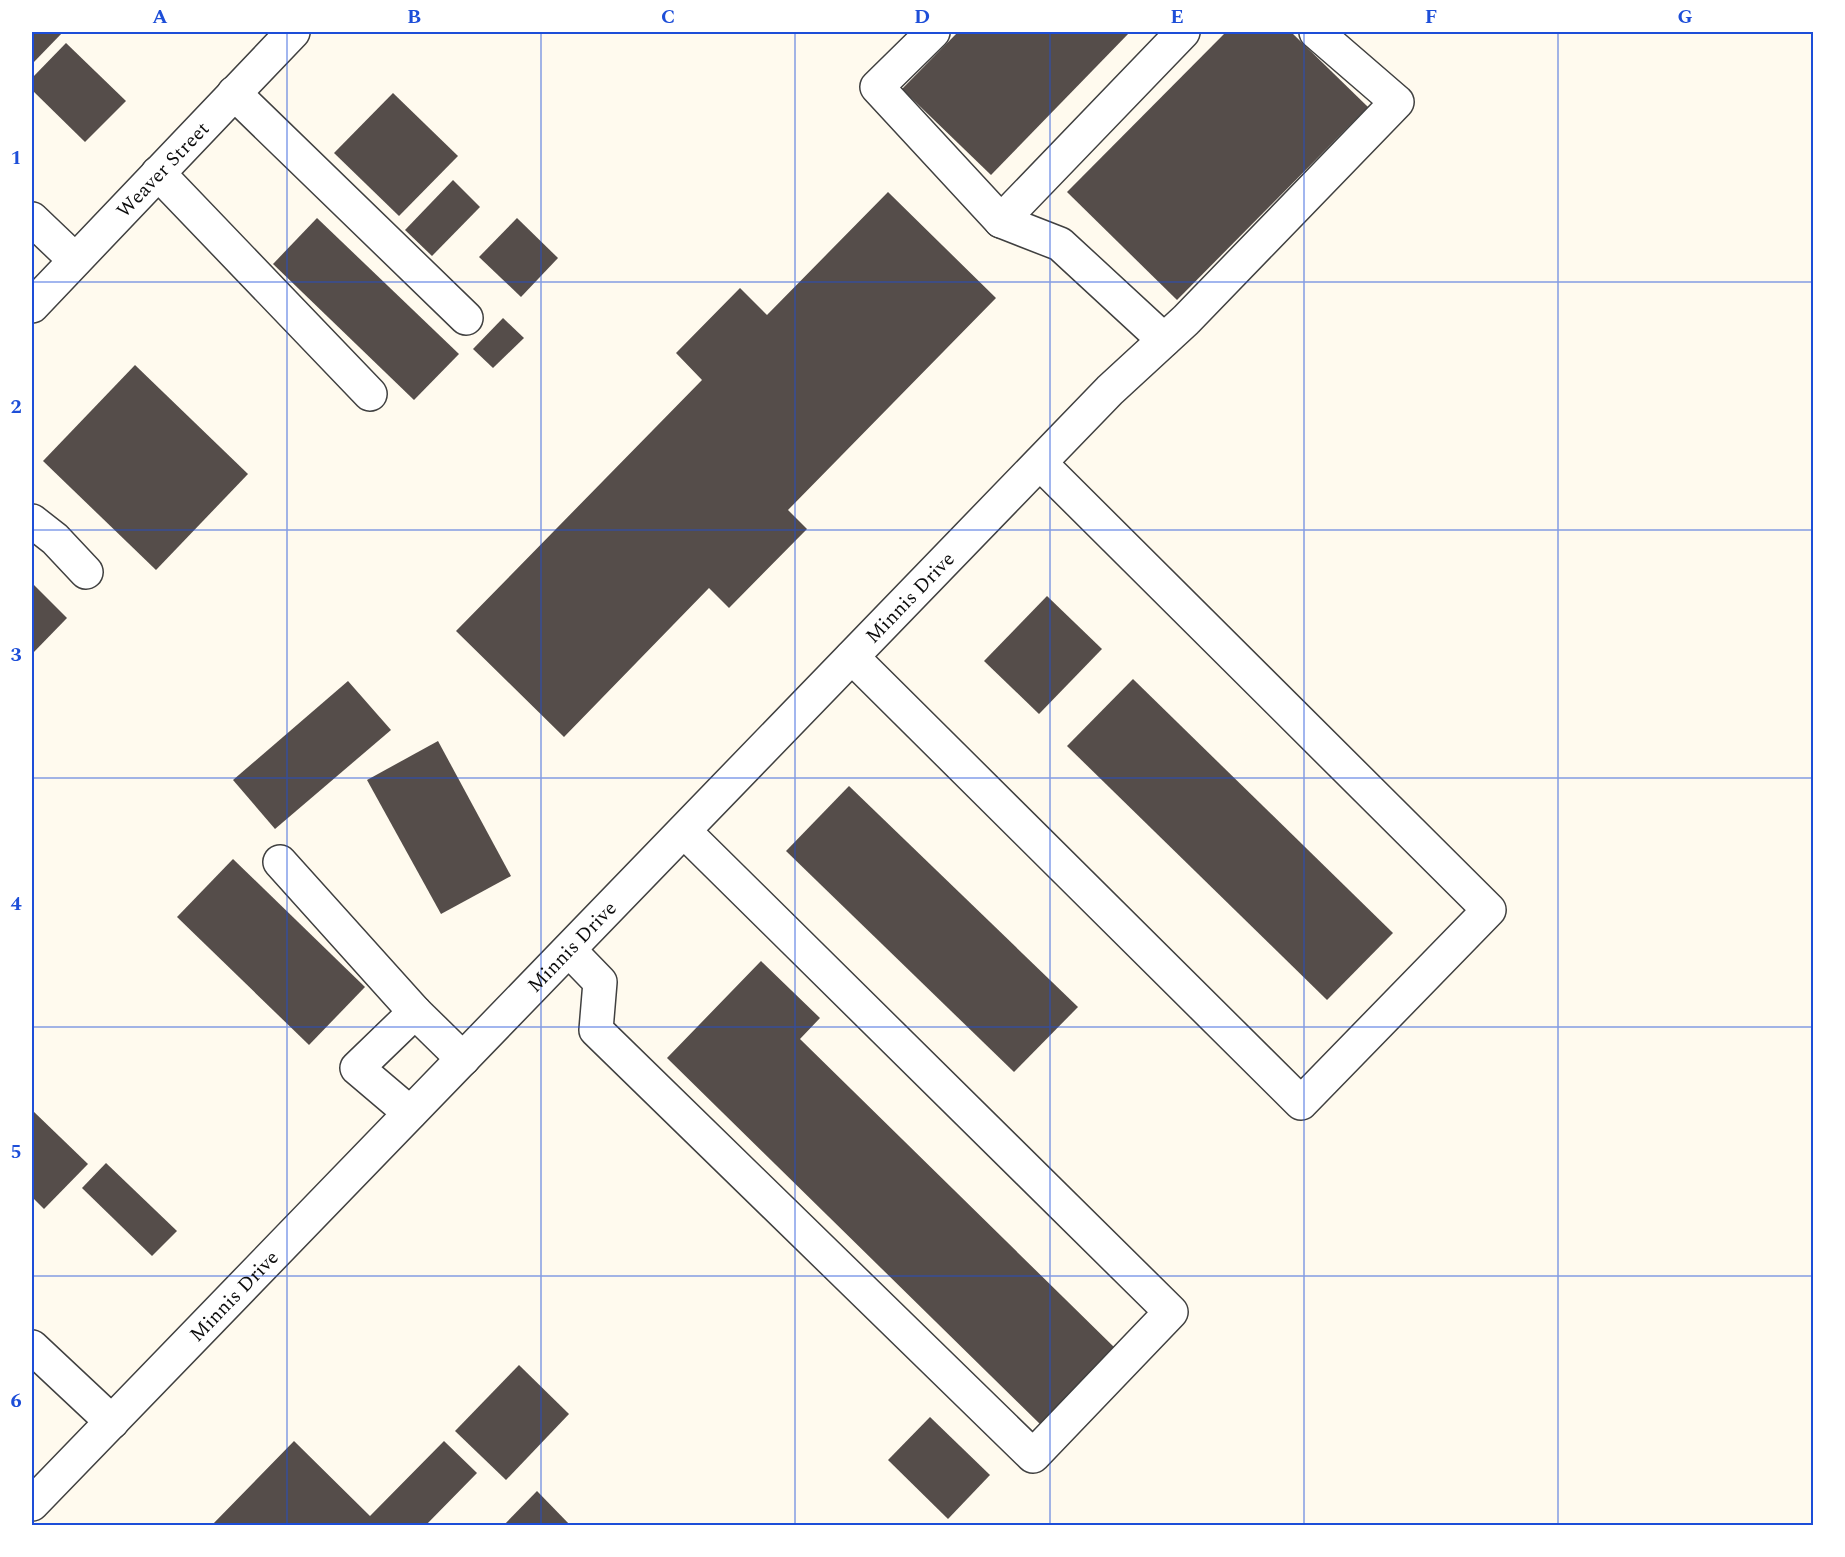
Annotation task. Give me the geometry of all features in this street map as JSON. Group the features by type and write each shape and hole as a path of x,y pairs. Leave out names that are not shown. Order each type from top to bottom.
{"street":[{"name":"Weaver Street","path":"32,306 293,32"},
{"path":"933,32 877,87 1001,220 1060,244 1164,340"},
{"path":"1001,220 1182,32"},
{"name":"Minnis Drive","path":"32,1504 1110,390 1164,340 1397,102 1316,32"},
{"path":"234,93 466,318"},
{"path":"158,173 370,394"},
{"path":"32,219 75,260"},
{"path":"852,657 1301,1103 1490,910 1040,463"},
{"path":"32,520 55,539 86,573"},
{"path":"569,950 600,982 596,1030 1033,1456 1171,1312 684,831"},
{"path":"280,862 415,1012 463,1059"},
{"path":"410,1113 357,1068 415,1012"},
{"path":"32,1347 112,1422"}],"building":[{"path":"32,32 63,32 32,64"},
{"path":"958,32 1130,32 991,175 902,89"},
{"path":"1226,32 1291,32 1368,107 1177,300 1067,192"},
{"path":"66,43 126,101 85,142 32,90 32,78"},
{"path":"393,93 458,156 399,216 334,153"},
{"path":"453,180 480,207 432,256 405,230"},
{"path":"888,192 996,298 788,510 807,529 729,608 709,588 564,737 456,631 702,380 676,353 740,288 767,315"},
{"path":"317,218 459,354 414,400 273,264"},
{"path":"517,218 558,258 521,297 479,257"},
{"path":"503,318 524,338 493,368 473,349"},
{"path":"135,365 248,474 156,570 43,461"},
{"path":"32,583 67,618 32,654"},
{"path":"1047,596 1102,649 1039,714 984,661"},
{"path":"1133,679 1393,933 1327,1000 1067,746"},
{"path":"348,681 391,730 275,829 233,780"},
{"path":"438,741 511,876 441,914 367,780"},
{"path":"849,786 1078,1007 1014,1072 786,851"},
{"path":"233,859 365,987 309,1045 177,917"},
{"path":"761,961 820,1018 800,1039 1116,1349 1041,1425 667,1058"},
{"path":"32,1110 88,1164 44,1209 32,1197"},
{"path":"106,1163 177,1231 152,1256 82,1188"},
{"path":"519,1365 569,1414 506,1480 455,1431"},
{"path":"930,1417 990,1475 948,1519 888,1460"},
{"path":"294,1441 370,1516 444,1441 477,1473 425,1526 211,1526"},
{"path":"537,1491 571,1526 503,1526"}]}
